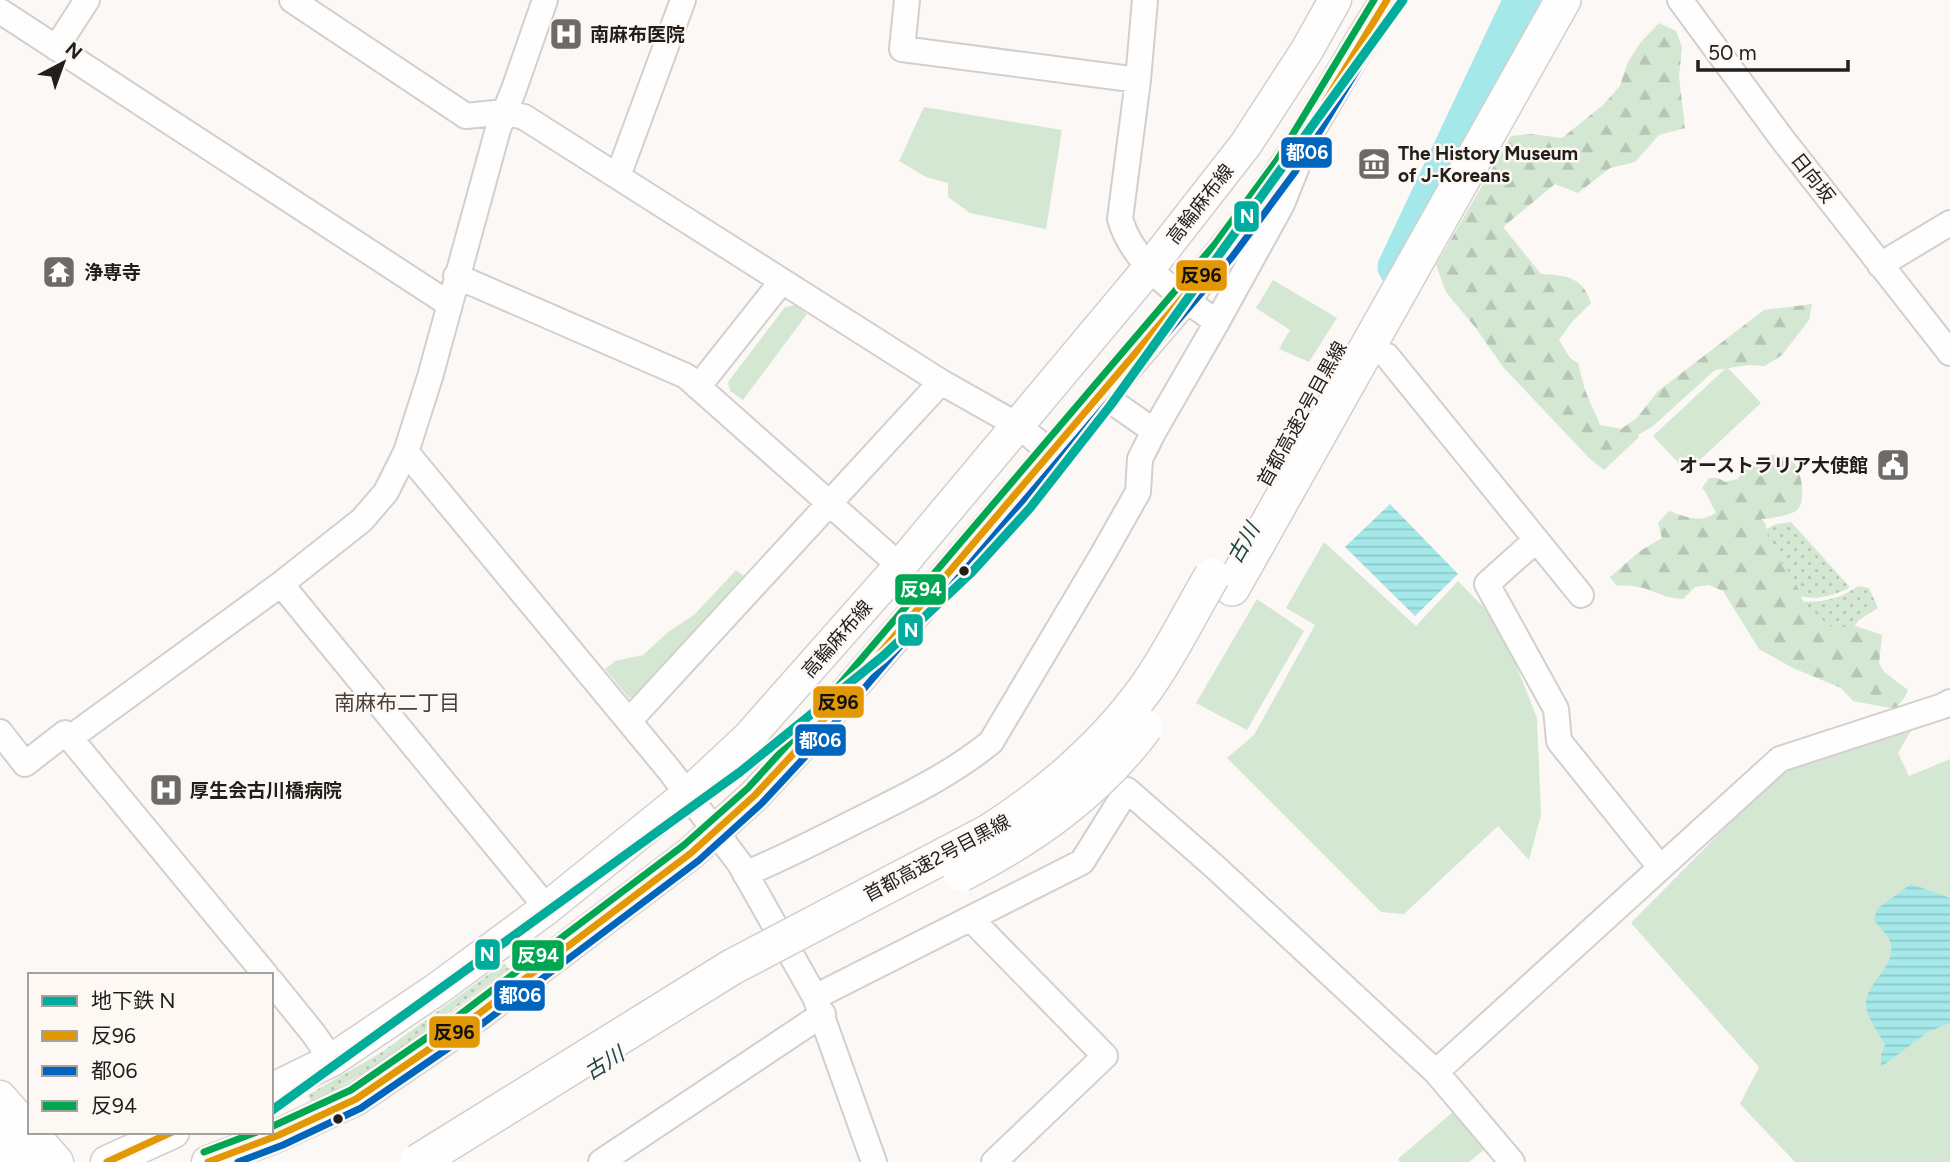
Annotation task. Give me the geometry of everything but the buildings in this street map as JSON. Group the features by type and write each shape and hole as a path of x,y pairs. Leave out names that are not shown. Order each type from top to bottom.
{"highway":[{"name":"首都高速2号目黒線","path":"418,1162 732,967 989,832 1049,791 1096,748 1139,696 1171,648 1535,0"},
{"name":"首都高速2号目黒線","path":"466,1162 743,989 1003,852 1064,811 1113,766 1169,696 1563,0"}],"main road":[{"name":"高輪麻布線","path":"273,1089 332,1060 437,989 547,908 688,794 772,713 1019,426 1150,267 1246,144 1335,0"},
{"path":"275,1126 356,1099 460,1028 716,832 771,779 1244,226 1314,122 1387,0"},
{"path":"0,1097 28,1130"},
{"path":"32,1134 57,1162"},
{"path":"107,1162 169,1134"},
{"path":"208,1162 260,1134"},
{"path":"0,1138 21,1162"}],"street":[{"path":"56,48 87,0"},
{"path":"292,0 466,116 504,112 524,117 941,382 1019,426 1051,453"},
{"path":"70,738 281,584 362,520 386,492 406,452 430,377 456,276 504,112 545,0"},
{"path":"618,176 683,0"},
{"path":"907,0 902,49 1138,80"},
{"path":"1145,0 1138,80 1120,219 1125,237 1150,267 1184,299 1217,321"},
{"name":"日向坂","path":"1680,0 1783,140 1950,353"},
{"path":"0,11 449,304"},
{"path":"745,874 941,778 967,762 991,742 1138,492 1140,459 1282,204 1314,122"},
{"path":"1880,265 1950,223"},
{"path":"456,276 686,376 900,566"},
{"path":"698,387 782,281"},
{"path":"1387,356 1581,595"},
{"path":"629,721 941,382"},
{"path":"1101,394 1154,431"},
{"path":"406,452 688,794 745,874 819,1005 874,1162"},
{"path":"1536,540 1487,584 1556,709 1559,741 1660,867"},
{"path":"281,584 547,908"},
{"path":"1436,1072 1780,759 1950,702"},
{"path":"0,732 25,764 65,733 264,973"},
{"path":"601,1162 819,1005 971,919 1082,862 1127,790 1214,866 1436,1072 1512,1162"},
{"path":"971,919 1105,1056 994,1162"},
{"path":"273,984 332,1060"}],"green space":[{"path":"1659,23 1676,31 1682,47 1679,76 1685,128 1659,135 1635,162 1610,168 1578,193 1555,184 1503,227 1541,274 1572,279 1588,294 1591,303 1559,340 1570,358 1578,363 1585,390 1600,425 1621,429 1637,418 1658,391 1764,310 1812,304 1809,320 1782,355 1765,366 1749,365 1715,370 1653,426 1638,435 1639,437 1604,470 1590,459 1503,367 1446,292 1436,265 1511,136 1531,134 1562,138 1603,105 1620,86 1627,64 1640,43"},
{"path":"924,107 1062,130 1046,229 970,213 948,197 948,183 926,177 899,161"},
{"path":"1273,280 1337,318 1309,362 1279,349 1290,330 1256,308"},
{"path":"795,305 807,314 743,400 730,391 728,382 785,307"},
{"path":"1727,367 1761,403 1687,472 1653,436"},
{"path":"1767,455 1778,455 1793,462 1799,471 1802,485 1802,499 1798,509 1786,515 1761,519 1765,523 1769,542 1776,556 1793,577 1806,608 1830,626 1839,630 1850,624 1882,635 1879,663 1884,672 1908,690 1895,709 1853,701 1841,688 1793,668 1759,649 1723,591 1709,585 1695,587 1683,599 1674,598 1637,587 1617,586 1610,577 1640,551 1662,538 1658,523 1669,511 1699,519 1716,512 1702,488 1709,478 1718,478 1725,482 1738,479 1744,465"},
{"path":"1791,522 1849,586 1848,589 1813,598 1778,590 1764,530 1776,524"},
{"path":"1324,542 1416,626 1458,581 1500,624 1537,718 1541,815 1529,860 1498,826 1404,914 1381,912 1227,758 1254,735 1315,625 1286,608"},
{"path":"736,570 744,576 633,697 629,698 605,669 615,661 643,655 668,632 694,615"},
{"path":"1858,586 1869,588 1878,608 1859,620 1849,633 1829,635 1794,601 1828,600"},
{"path":"1257,599 1304,631 1247,730 1196,703"},
{"path":"1912,729 1898,753 1909,776 1950,759 1950,1162 1795,1162 1740,1104 1759,1067 1631,923 1781,771"},
{"path":"504,963 509,969 387,1058 312,1104 308,1095 382,1052"},
{"path":"1455,1110 1486,1148 1469,1162 1400,1162 1398,1159"}],"water":[{"path":"1390,504 1458,574 1415,616 1345,547"},
{"path":"1911,884 1950,898 1950,1023 1928,1032 1881,1067 1881,1055 1885,1045 1866,1005 1870,990 1886,966 1891,950 1889,938 1874,920 1877,909"}],"waterway":[{"name":"古川","path":"1396,267 1522,0"}],"metro line":[{"name":"N","path":"273,1110 740,772 883,656 972,572 1030,508 1110,406 1403,0"}],"transit line":[{"name":"反94","path":"273,1126 351,1090 454,1019 684,845 748,788 799,732 1215,244 1277,160 1374,0"},
{"name":"反96","path":"208,1162 279,1135 356,1099 460,1028 691,853 755,795 807,739 1223,250 1286,166 1387,0"},
{"name":"都06","path":"238,1162 283,1145 361,1108 466,1036 698,861 762,803 815,746 1232,257 1295,172 1396,6"},
{"name":"反96","path":"107,1162 168,1134"},
{"name":"反94","path":"204,1152 252,1134"}],"place":[{"name":"南麻布医院","path":"566,34"},
{"name":"The History Museum of J-Koreans","path":"1374,164"},
{"name":"浄専寺","path":"59,272"},
{"name":"オーストラリア大使館","path":"1893,465"},
{"name":"厚生会古川橋病院","path":"166,790"}],"district":[{"name":"南麻布二丁目","path":"397,702"}]}
